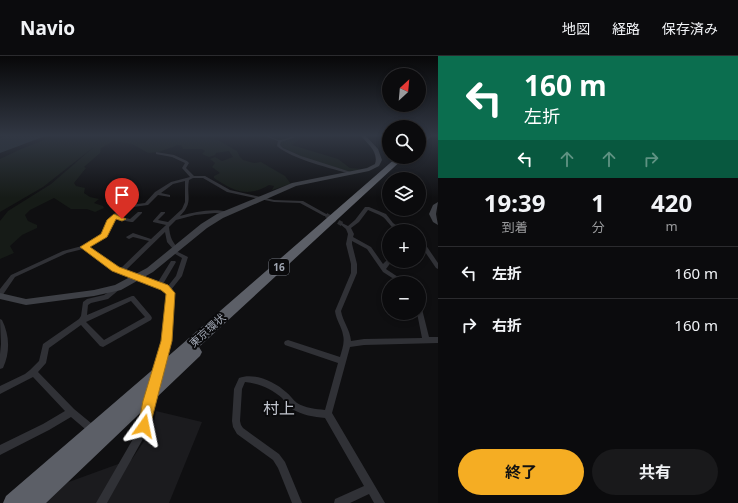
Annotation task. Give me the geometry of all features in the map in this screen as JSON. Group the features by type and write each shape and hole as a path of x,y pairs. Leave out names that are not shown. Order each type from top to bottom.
{"highway":[{"name":"東京環状","path":"31,503 155,384 393,164"},
{"name":"東京環状","path":"13,503 95,431 155,384 398,164"}],"street":[{"path":"172,156 187,163 184,168 193,177"},
{"path":"299,156 352,173"},
{"path":"81,321 84,316 85,304 89,301 106,297 118,288 138,278 204,226 227,213 288,187 304,182 352,173 374,167 379,160 379,156"},
{"path":"118,288 94,293 26,302 0,295 10,279 18,273 64,252 84,247 104,236 111,220 128,207 146,204 157,193 172,183 193,177 204,177 229,191 263,197 274,201 301,202 326,215"},
{"path":"121,271 183,212 187,194 187,179"},
{"path":"157,193 168,196"},
{"path":"438,204 433,209 432,213 438,223"},
{"path":"380,503 328,414 347,344 347,334 339,318 338,311 354,273 354,264 350,244 351,234 345,226 357,221 367,208 384,215 391,224"},
{"path":"175,220 188,215 215,211 227,213"},
{"path":"163,212 154,221 168,226"},
{"path":"114,217 131,221 140,213"},
{"path":"168,226 167,237 170,243 174,250 185,257 179,276 168,290"},
{"path":"129,237 133,234 153,240"},
{"path":"350,238 369,248 383,269 394,276"},
{"path":"84,247 121,271 160,285 168,290 171,299 167,341 141,434 101,503"},
{"path":"426,249 438,267"},
{"path":"160,285 173,262"},
{"path":"0,390 33,372 42,363 46,346 81,321 132,298 149,318 103,344 81,321"},
{"path":"422,320 426,340"},
{"path":"0,322 4,331 0,366"},
{"path":"347,344 364,342 438,340"},
{"path":"288,343 343,361"},
{"path":"33,372 71,412 95,431"},
{"path":"297,503 282,465 276,458 240,432 237,427 236,421 240,385 245,379 255,379 283,394 288,402 299,408 309,412 328,414"},
{"path":"0,450 46,427 71,412"},
{"path":"339,503 371,488"}],"shaded area":[{"path":"7,156 82,156 43,187 0,212 0,159"},
{"path":"84,156 97,156 84,167 86,168 74,183 76,186 85,188 84,193 90,197 99,199 94,203 103,206 104,208 95,212 87,209 71,209 54,198 30,210 25,215 28,221 37,225 37,228 22,235 10,246 14,253 0,259 0,221 8,211 51,184"},
{"path":"232,156 239,156 243,160 254,163 261,162 285,176 291,184 272,190 274,186 269,185 261,189 247,192 234,189 214,178 214,176 220,173 212,167 215,163 210,159 215,157 222,161 233,157"},
{"path":"301,156 328,156 338,159 350,168 361,169 350,171 342,170"},
{"path":"156,411 202,422 169,503 45,503 66,483 132,459 153,428"}],"tunnel":[{"path":"326,215 342,224"}],"district":[{"name":"村上","path":"279,408"}],"route":[{"path":"122,219 114,217 111,220 108,230 104,236 84,247 116,269 165,287 170,293 171,299 167,341 149,401 144,426"}]}
